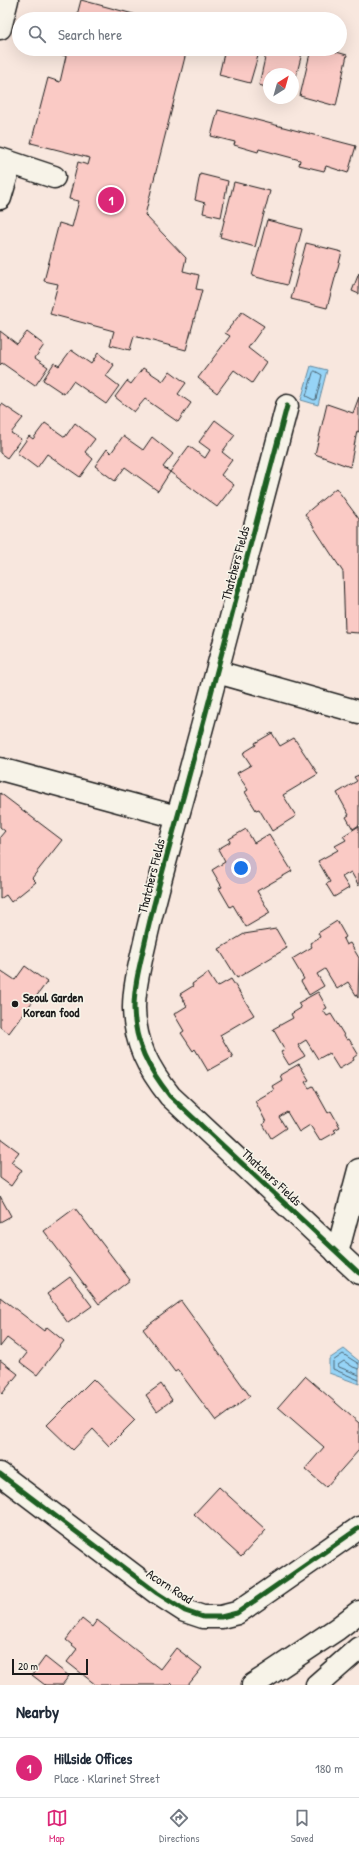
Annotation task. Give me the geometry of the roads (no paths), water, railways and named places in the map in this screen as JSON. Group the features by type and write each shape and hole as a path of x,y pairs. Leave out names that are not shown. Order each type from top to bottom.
{"main road":[{"path":"0,28 7,0"},
{"path":"0,198 5,161 54,177"},
{"name":"Thatchers Fields","path":"287,406 217,672 160,878 139,971 134,1006 135,1028 141,1051 152,1073 170,1096 359,1273"},
{"path":"217,672 359,712"},
{"path":"0,769 177,817"},
{"path":"337,1253 359,1170"},
{"name":"Acorn Road","path":"0,1474 157,1593 185,1611 203,1617 221,1617 237,1613 359,1528"},
{"path":"253,1685 337,1629 359,1612"},
{"path":"317,1685 359,1648"}],"water":[{"path":"311,366 327,370 318,405 301,400"},
{"path":"344,1349 359,1361 359,1384 329,1373 329,1359"}],"place":[{"name":"Hillside Offices","path":"111,200"},
{"name":"Seoul Garden Korean food","path":"15,1004"}]}
